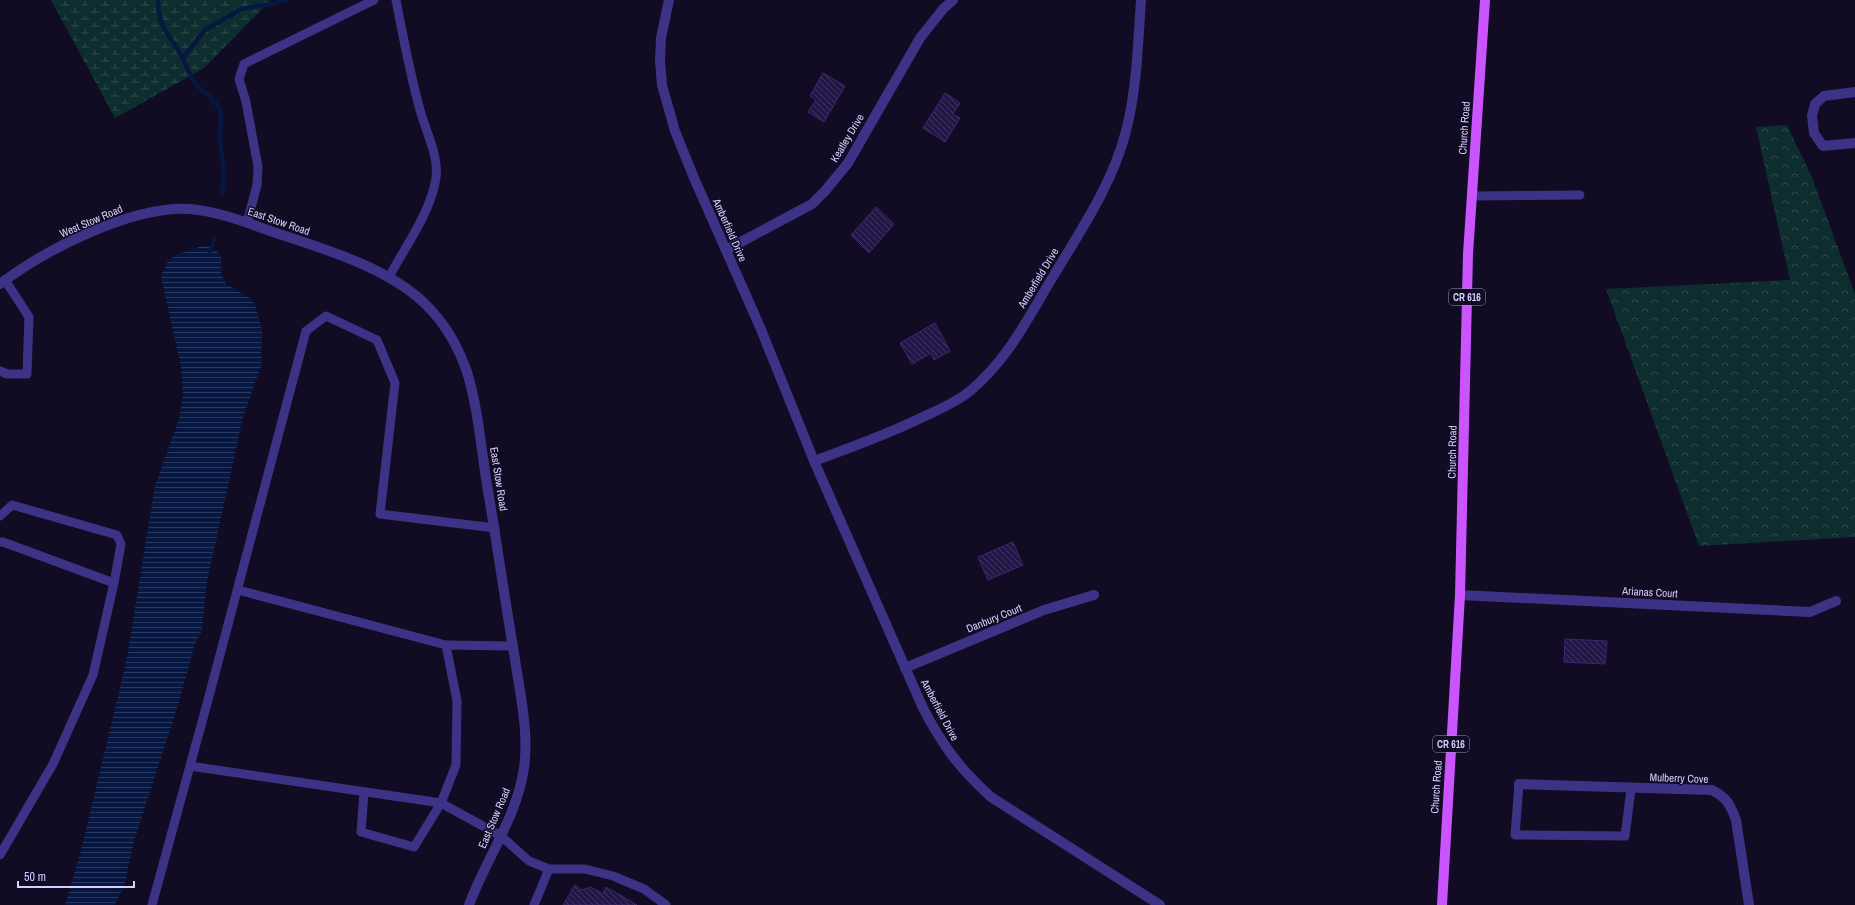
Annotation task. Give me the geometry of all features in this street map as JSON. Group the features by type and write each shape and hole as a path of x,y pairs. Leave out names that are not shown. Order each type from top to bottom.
{"main road":[{"name":"Church Road","path":"1442,905 1460,595 1468,254 1485,0"}],"street":[{"name":"Amberfield Drive","path":"669,0 660,38 662,85 675,131 760,327 814,461 905,668 936,733 952,757 970,778 991,797 1160,905"},
{"name":"Keatley Drive","path":"726,250 812,204 825,192 848,163 920,38 943,9 953,0"},
{"name":"Amberfield Drive","path":"814,461 887,434 953,402 969,392 983,379 1009,349 1089,216 1120,153 1131,107 1137,60 1141,0"},
{"path":"1855,92 1824,96 1815,104 1812,116 1814,132 1823,146 1855,143"},
{"name":"West Stow Road","path":"3,282 61,247 118,220 166,210 200,211"},
{"name":"East Stow Road","path":"200,211 215,213 247,223 354,262 398,281 416,295 432,311 457,348 472,392 513,646 525,740 524,767 518,793 501,836 469,905"},
{"name":"Danbury Court","path":"905,668 1044,610 1094,595"},
{"name":"Arianas Court","path":"1460,595 1810,612 1836,601"},
{"name":"Mulberry Cove","path":"1519,784 1712,790 1724,796 1731,807 1736,820 1749,905"}],"lane":[{"path":"247,223 256,185 258,167 248,110 239,79 244,64 374,0"},
{"path":"389,277 431,199 436,177 433,152 420,111 410,71 396,0"},
{"path":"1472,196 1580,195"},
{"path":"0,371 7,374 27,374 29,317 3,282"},
{"path":"152,905 238,590 306,331 326,316 377,340 395,383 380,514 495,528"},
{"path":"0,516 12,505 117,535 121,544 114,583 93,674 53,764 0,854"},
{"path":"0,542 114,583"},
{"path":"238,590 446,645 513,646"},
{"path":"364,792 361,832 414,847 441,803 456,765 457,701 446,645"},
{"path":"190,766 441,803 501,836 530,861 549,869 585,869 613,876 644,889 666,905"},
{"path":"1519,784 1515,834 1624,836 1631,788"},
{"path":"534,905 549,869"}],"green space":[{"path":"51,0 271,0 204,68 115,118"},
{"path":"1787,125 1811,175 1855,294 1855,537 1699,546 1606,289 1790,280 1756,127"}],"water":[{"path":"205,245 216,250 221,257 221,274 226,284 251,299 256,307 262,330 261,366 243,417 207,582 202,630 195,644 179,702 134,841 124,887 114,905 65,905 81,850 126,663 155,486 178,422 183,398 181,367 161,276 168,261 176,255"}],"building":[{"path":"823,73 845,86 824,122 808,112 816,100 810,96"},
{"path":"945,93 960,103 953,114 960,118 945,142 923,128"},
{"path":"876,207 894,224 869,253 851,235"},
{"path":"935,323 950,351 934,360 931,353 912,364 900,343"},
{"path":"1013,542 1023,565 988,580 978,557"},
{"path":"1565,639 1607,641 1605,664 1564,662"},
{"path":"575,885 582,890 591,887 603,894 606,887 637,905 563,905"}],"waterway":[{"path":"158,0 158,10 165,30 181,55 194,82 215,102 220,112 220,138 224,176 222,194"},
{"path":"183,58 205,30 241,9 286,0"},
{"path":"210,253 214,238"}]}
